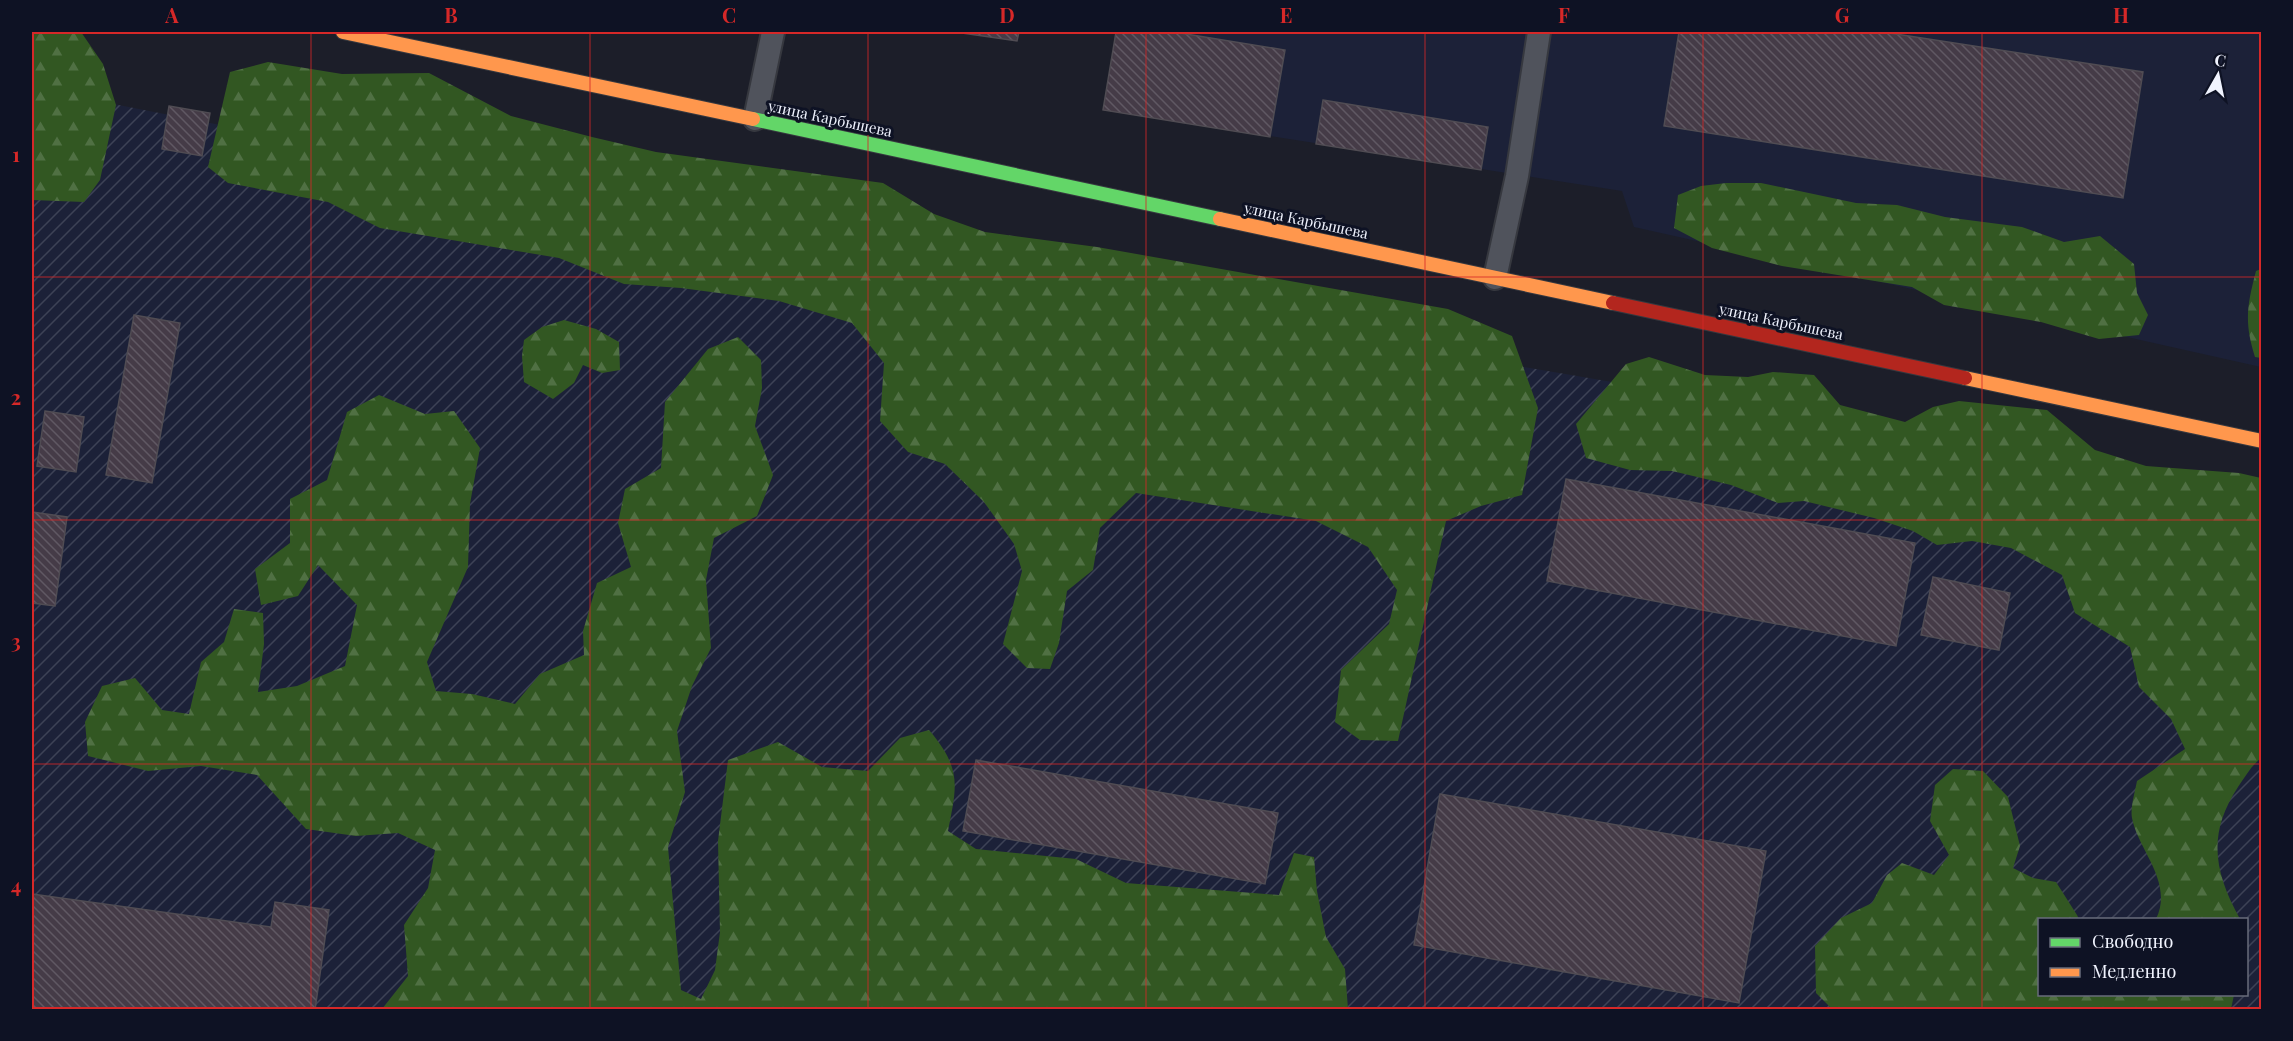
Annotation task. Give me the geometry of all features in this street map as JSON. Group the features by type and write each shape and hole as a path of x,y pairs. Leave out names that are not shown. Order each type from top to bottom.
{"street":[{"name":"улица Карбышева","path":"343,32 2262,441"}],"lane":[{"path":"755,119 773,32"},
{"path":"1496,278 1517,176 1539,32"}],"shaded area":[{"path":"1116,32 2261,32 2261,367 1634,227 1622,191 1103,110"},
{"path":"32,88 643,208 1423,350 2261,492 2261,1009 32,1009"}],"green space":[{"path":"32,32 81,32 103,64 116,105 100,180 84,202 32,200"},
{"path":"268,62 342,74 429,73 511,116 592,137 656,152 883,183 934,214 985,232 1097,247 1448,309 1512,336 1538,408 1522,495 1481,506 1446,521 1398,741 1360,740 1335,722 1341,670 1389,624 1397,590 1368,547 1316,521 1136,493 1100,528 1093,570 1067,591 1059,643 1050,669 1027,668 1003,644 1022,571 1014,544 984,502 945,464 908,452 880,421 884,363 852,323 779,301 681,288 624,284 559,258 380,228 328,202 228,183 208,167 230,72"},
{"path":"1761,183 1856,203 1897,205 1945,217 2022,227 2064,242 2100,236 2134,264 2137,293 2148,315 2139,335 2099,339 2041,322 1944,305 1912,287 1782,266 1712,248 1674,228 1678,195 1701,186"},
{"path":"2262,269 2261,358 2255,357 2249,334 2248,314 2256,271"},
{"path":"564,320 596,329 619,342 620,370 602,373 583,365 574,383 553,399 524,382 522,356 524,340 542,327"},
{"path":"738,337 761,360 762,388 755,426 773,475 757,516 714,538 706,580 711,648 692,686 677,731 685,792 668,847 681,990 701,999 715,970 720,932 718,841 728,760 778,742 822,767 868,771 900,738 929,730 940,744 952,767 955,789 948,831 976,849 1076,859 1126,883 1279,895 1294,853 1314,857 1317,891 1326,937 1345,969 1348,1009 382,1009 408,976 404,925 428,888 435,850 398,833 356,836 306,829 257,775 201,766 148,771 88,756 85,722 102,686 135,678 162,710 189,714 201,662 224,642 234,609 263,613 264,644 258,692 297,686 345,666 357,605 318,565 298,596 261,605 255,569 290,543 290,499 327,480 347,412 379,395 425,414 454,411 480,448 470,504 468,567 427,662 436,691 472,694 515,704 540,674 584,655 583,631 597,583 631,567 618,523 625,489 661,468 665,402 708,349"},
{"path":"1649,357 1705,375 1748,377 1773,372 1814,375 1840,405 1905,422 1933,407 1959,401 2047,410 2095,450 2146,466 2239,473 2261,478 2261,758 2248,772 2228,804 2218,837 2220,869 2224,885 2239,918 2156,918 2161,892 2153,867 2135,830 2132,818 2133,800 2137,781 2185,749 2171,719 2139,687 2130,647 2075,613 2062,575 2011,548 1972,541 1937,545 1913,531 1874,518 1804,501 1778,503 1731,485 1672,471 1630,470 1586,458 1576,424 1626,364"},
{"path":"1953,769 1983,771 2008,797 2020,846 2013,868 2033,878 2056,882 2078,918 2038,918 2038,996 2234,996 2231,1009 1832,1009 1816,993 1815,946 1841,918 1872,903 1887,875 1902,863 1934,875 1949,855 1930,821 1935,785"}],"building":[{"path":"955,32 1019,32 1017,41"},
{"path":"1116,32 1174,32 1285,50 1270,137 1103,110"},
{"path":"1679,32 1883,32 2143,72 2123,198 1664,126"},
{"path":"1323,100 1488,127 1481,170 1316,144"},
{"path":"169,106 210,113 202,156 162,149"},
{"path":"134,315 180,323 152,483 106,475"},
{"path":"45,411 84,417 76,472 37,466"},
{"path":"1566,479 1915,543 1896,646 1547,581"},
{"path":"32,512 67,517 55,606 32,603"},
{"path":"1933,577 2010,593 1999,650 1921,635"},
{"path":"976,760 1278,813 1265,884 963,831"},
{"path":"1440,794 1766,851 1739,1003 1414,945"},
{"path":"32,894 271,927 275,902 329,910 315,1010 32,1010"}],"traffic: fast":[{"path":"753,119 1220,219"}],"traffic: slow":[{"path":"343,32 753,119"},
{"path":"1220,219 1613,303"},
{"path":"1965,378 2262,441"}],"traffic: jam":[{"path":"1613,303 1965,378"}]}
